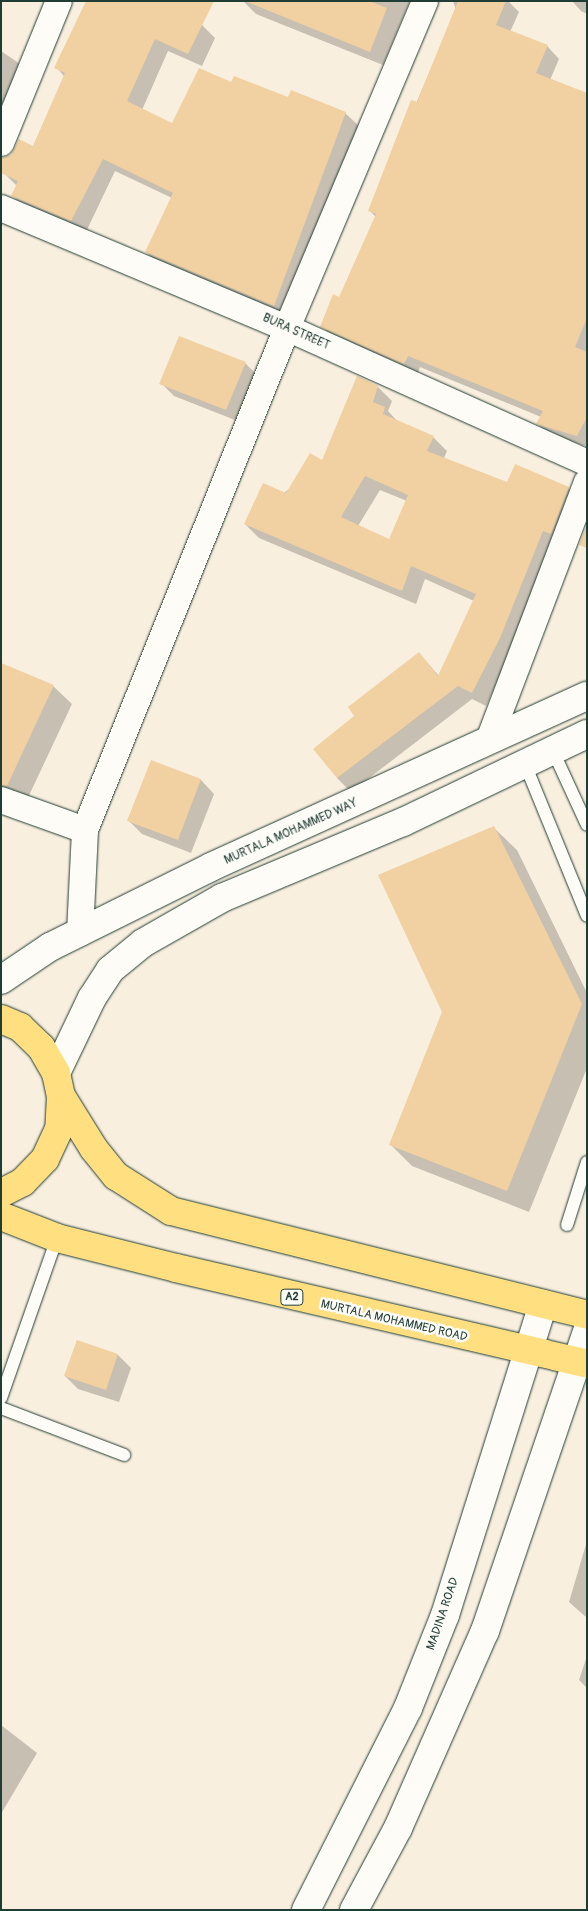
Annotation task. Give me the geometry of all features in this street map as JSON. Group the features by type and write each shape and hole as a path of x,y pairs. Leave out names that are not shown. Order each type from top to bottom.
{"highway":[{"path":"1,1019 20,1027 42,1047 58,1085 94,1149 116,1176 170,1210 587,1315"},
{"path":"1,1193 23,1182 45,1159 58,1129 58,1085"},
{"name":"MURTALA MOHAMMED ROAD","path":"1,1216 57,1238 581,1363"}],"main road":[{"name":"MURTALA MOHAMMED WAY","path":"1,980 50,947 211,866 587,696"},
{"path":"58,1085 92,998 110,970 143,943 222,898 525,764 587,734"},
{"name":"MADINA ROAD","path":"306,1910 408,1708 444,1615 542,1304"},
{"path":"354,1910 398,1828 485,1632 581,1363 587,1331"}],"street":[{"path":"1,142 59,1"},
{"path":"80,933 85,830 287,328 425,1"},
{"name":"BURA STREET","path":"1,208 287,328 587,463"},
{"path":"490,740 587,482"},
{"path":"1,800 85,830"}],"lane":[{"path":"553,751 587,825"},
{"path":"525,764 587,916"},
{"path":"567,1226 587,1162"},
{"path":"1,1398 57,1238"},
{"path":"1,1408 124,1455"}],"building":[{"path":"86,1 214,1 188,54 155,39 127,101 172,123 199,68 231,82 234,76 288,97 291,90 346,112 274,306 145,252 173,193 103,159 71,221 11,196 18,181 1,173 1,158 11,155 19,139 33,146 65,73 54,68"},
{"path":"245,1 369,1 387,8 370,52"},
{"path":"458,1 506,1 496,25 548,45 536,73 587,93 587,318 575,347 587,352 587,417 577,436 536,424 543,411 408,356 404,364 320,327 333,294 339,297 376,214 368,211 411,100 417,102"},
{"path":"179,336 246,362 226,410 159,384"},
{"path":"357,376 378,386 373,402 385,407 383,414 434,436 427,451 507,482 515,464 569,487 551,534 543,531 500,638 472,693 458,686 337,778 313,749 354,716 348,707 419,652 438,676 476,594 411,566 402,591 244,524 263,483 286,493 310,453 322,460","holes":["365,476 408,495 389,539 341,517"]},
{"path":"587,525 587,548 579,545"},
{"path":"1,663 54,685 7,786 1,785"},
{"path":"151,760 201,779 178,840 127,821"},
{"path":"494,826 582,1004 507,1191 389,1145 442,1012 378,875"},
{"path":"77,1340 118,1354 106,1390 64,1376"}]}
